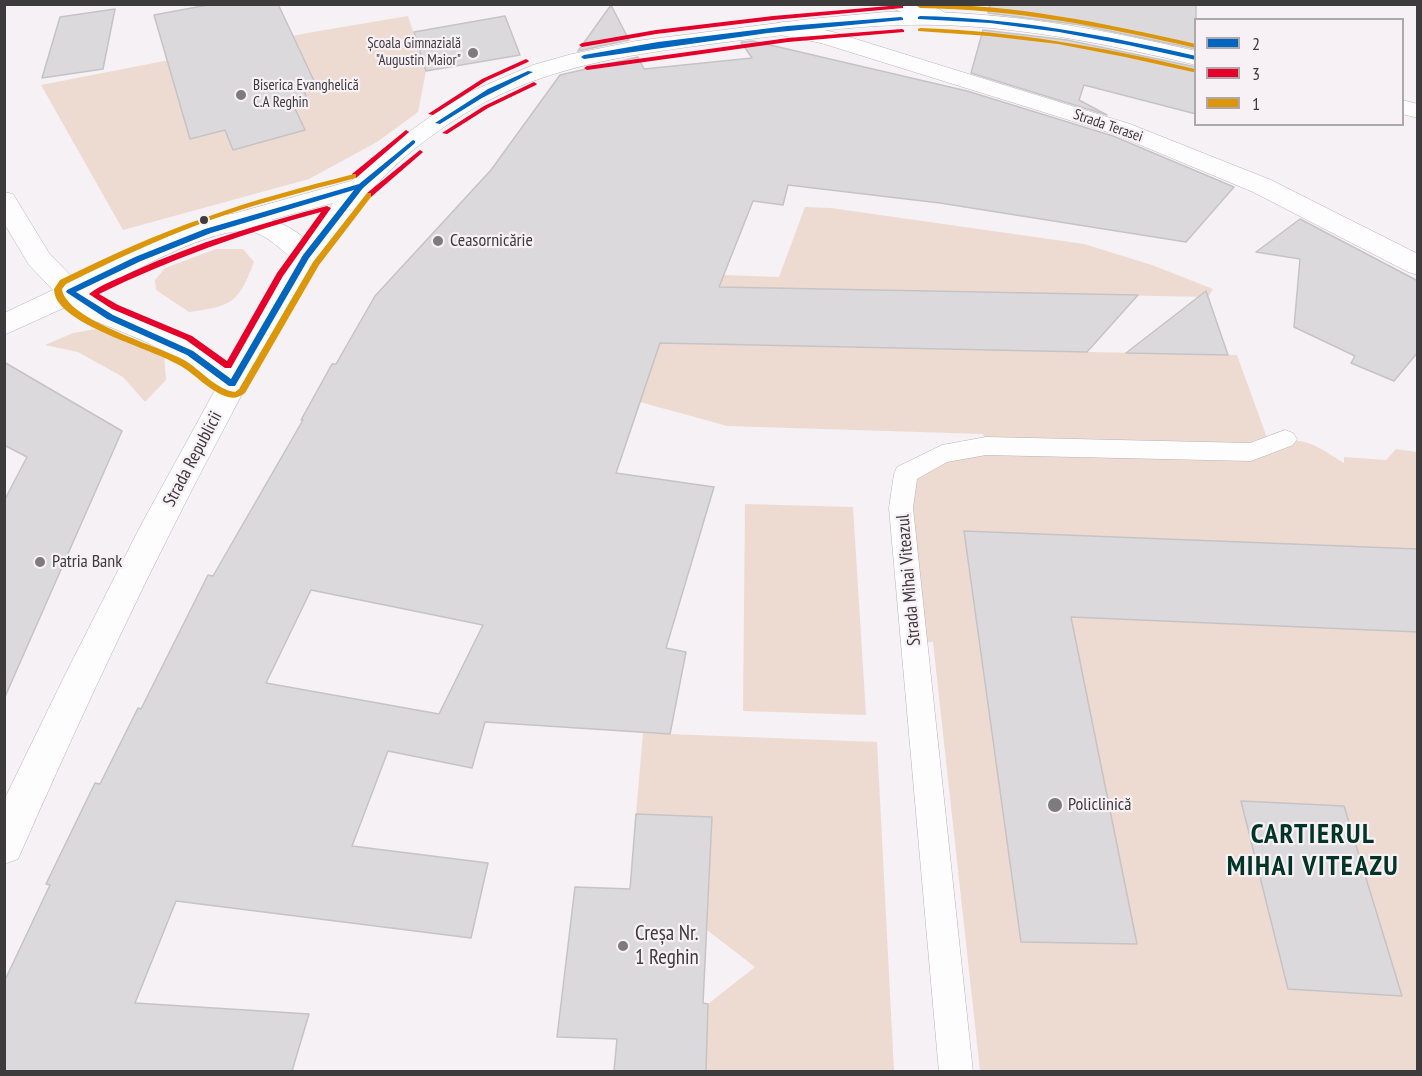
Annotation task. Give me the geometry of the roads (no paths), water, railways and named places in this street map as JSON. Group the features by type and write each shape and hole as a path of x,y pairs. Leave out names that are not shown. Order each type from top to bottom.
{"main road":[{"path":"901,4 939,18 1055,30 1194,58"},
{"name":"Strada Republicii","path":"4,844 181,480 263,327 307,256 360,187 384,164 444,118 477,97 514,79 551,65 588,56 657,45 783,29 898,18 939,18"},
{"name":"Strada Terasei","path":"783,29 825,37 1122,129 1262,186 1418,266"},
{"path":"4,325 119,266 168,245 234,222 360,187"},
{"path":"4,200 39,259 70,292 102,315 185,350 232,384"},
{"path":"234,222 262,226 282,234 307,256"}],"lane":[{"name":"Strada Mihai Viteazul","path":"956,1071 901,508 906,474 942,454 986,446 1251,452 1285,439"}],"place":[{"name":"Școala Gimnazială \"Augustin Maior\"","path":"473,53"},
{"name":"Biserica Evanghelică C.A Reghin","path":"241,95"},
{"name":"Ceasornicărie","path":"438,241"},
{"name":"Patria Bank","path":"40,562"},
{"name":"Policlinică","path":"1055,805"},
{"name":"Creșa Nr. 1 Reghin","path":"623,946"}],"district":[{"name":"CARTIERUL MIHAI VITEAZU","path":"1313,851"}]}
